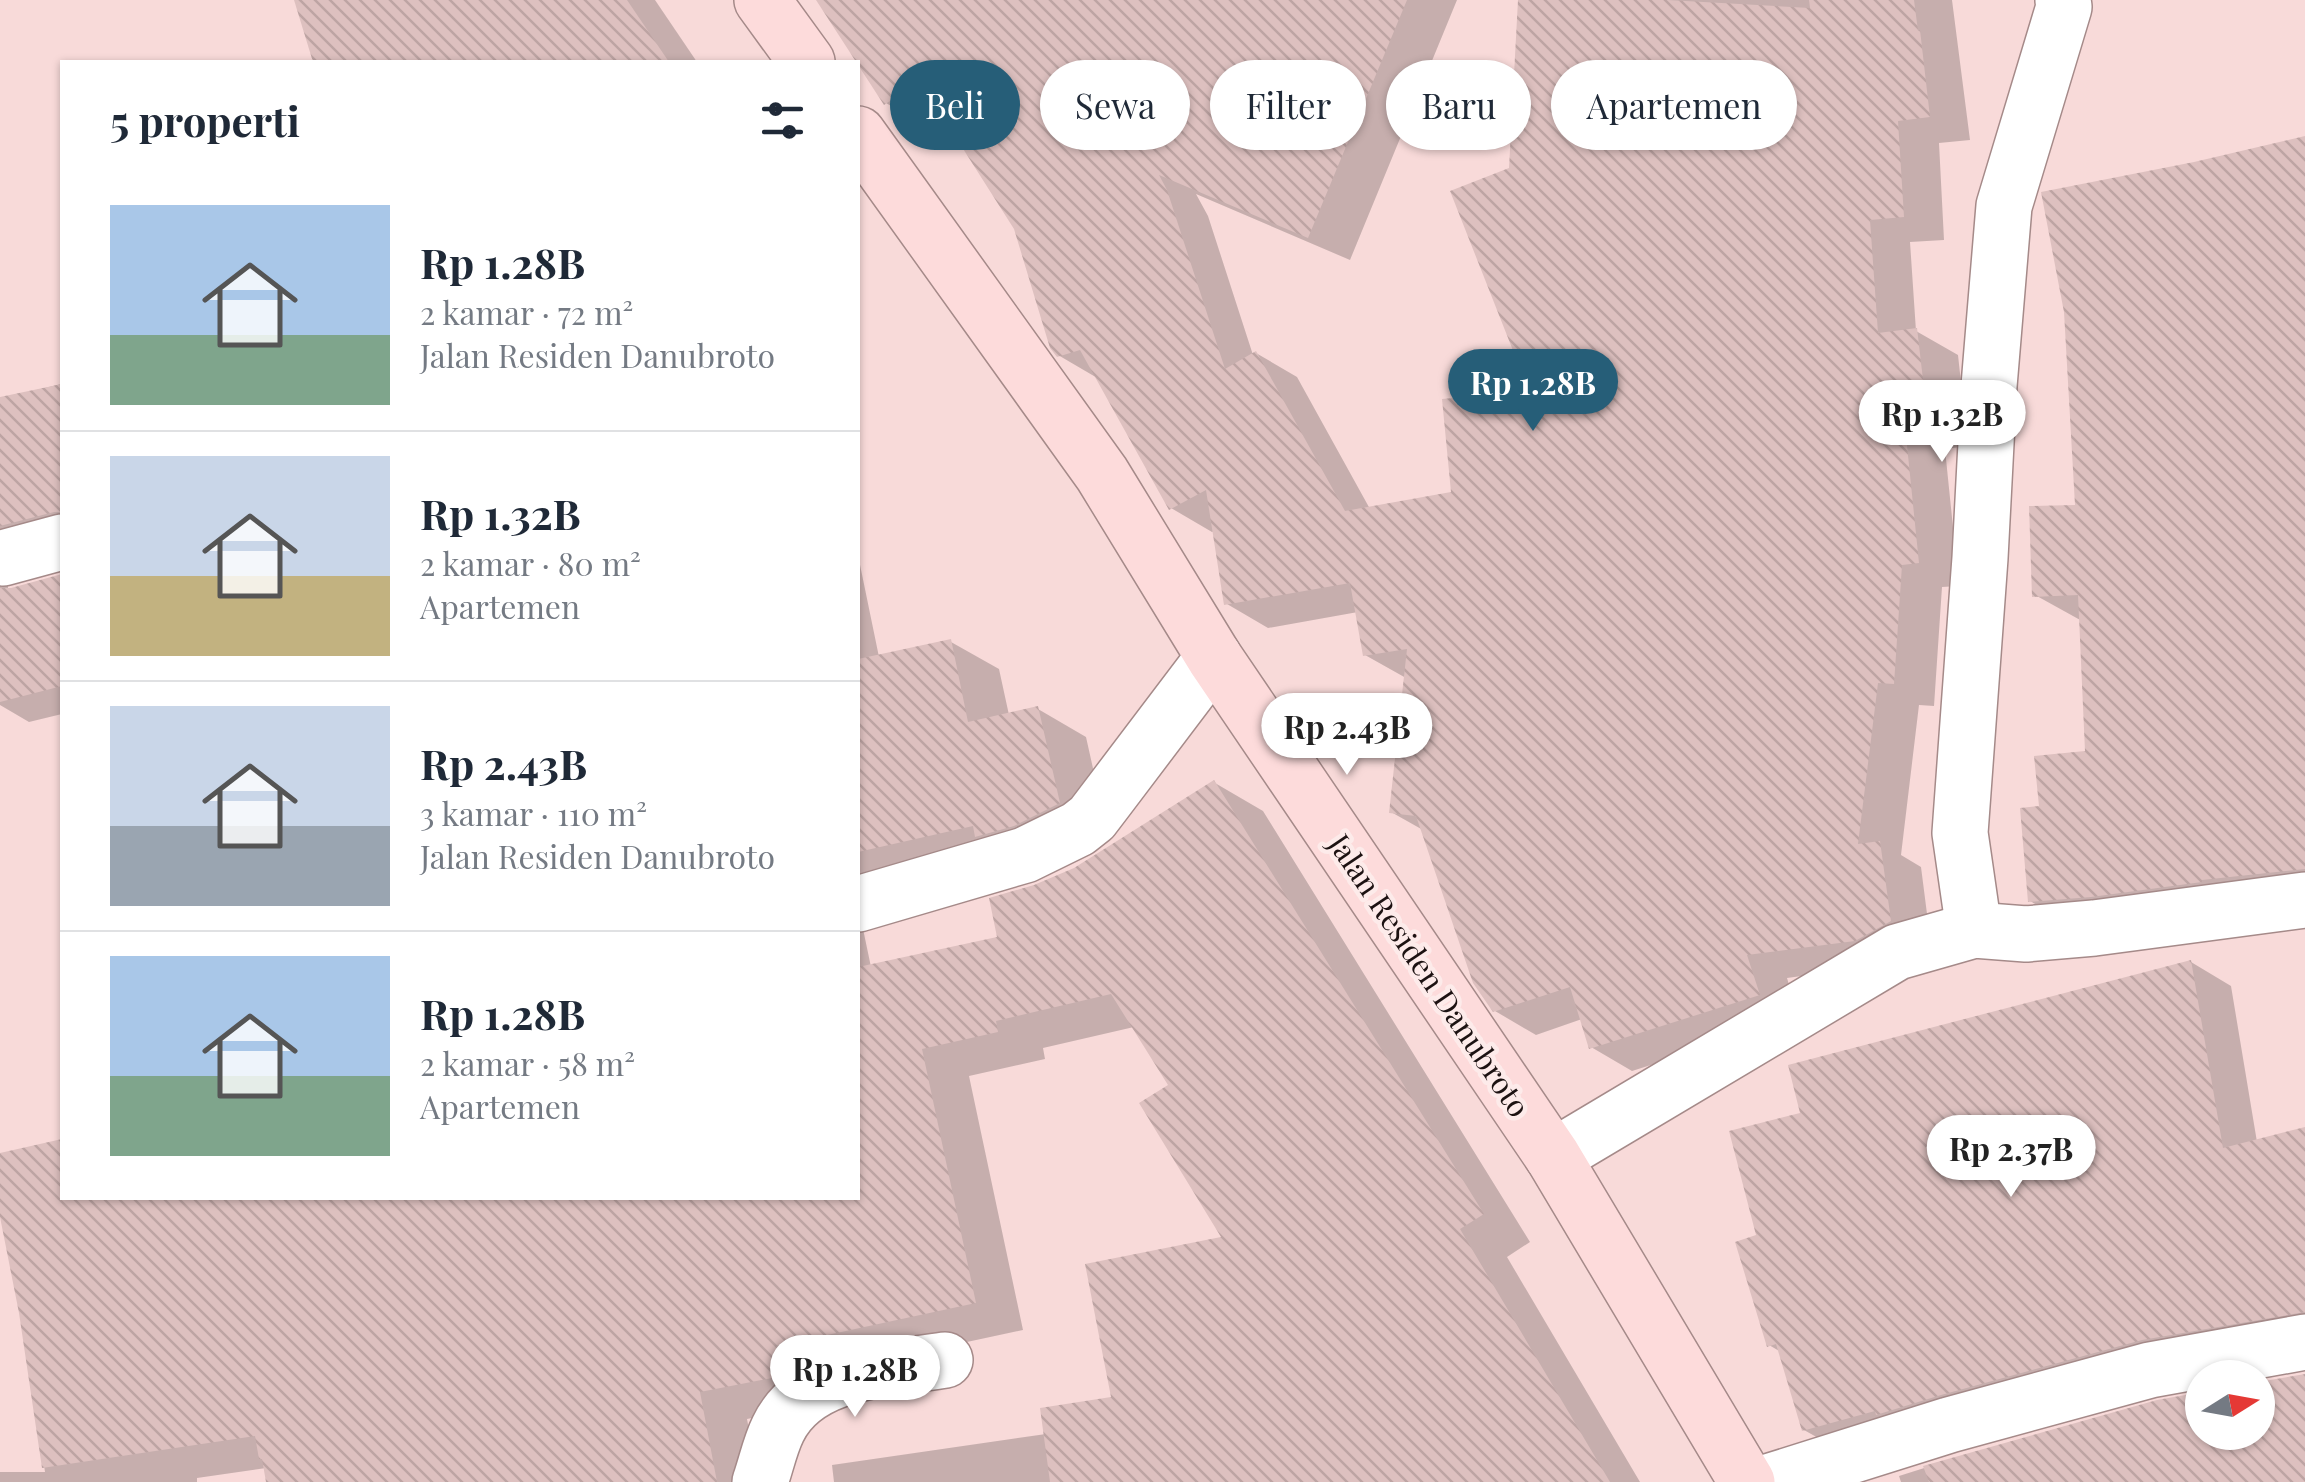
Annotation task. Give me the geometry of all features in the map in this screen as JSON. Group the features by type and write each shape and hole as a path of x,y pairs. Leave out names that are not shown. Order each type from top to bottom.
{"street":[{"path":"762,0 805,60"},
{"path":"1974,930 1960,833 2004,206 2063,0"},
{"name":"Jalan Residen Danubroto","path":"860,137 1102,474 1214,658 1553,1157 1748,1482"},
{"path":"2,558 60,543"},
{"path":"860,903 1025,855 1078,829 1092,818 1214,658"},
{"path":"1553,1157 1897,952 1974,930 2026,934 2094,928 2305,900"},
{"path":"1768,1482 1949,1425 2150,1370 2305,1342"},
{"path":"760,1482 778,1429 794,1404 827,1383 945,1360"}],"building":[{"path":"294,0 627,0 668,60 312,60"},
{"path":"816,0 1407,0 1366,99 1366,60 1210,60 1210,150 1345,150 1308,238 1159,175 1225,369 1256,351 1345,511 1451,492 1442,399 1529,391 1450,191 1509,168 1510,150 1531,150 1531,60 1515,60 1518,0 1667,0 1810,8 1809,0 1914,0 1930,117 1898,121 1904,217 1870,220 1878,333 1917,328 1928,423 1905,426 1919,563 1902,565 1894,684 1878,683 1858,844 1880,841 1891,921 1855,941 1747,955 1760,995 1589,1049 1570,987 1493,1012 1473,983 1416,816 1389,813 1407,649 1363,656 1350,583 1224,605 1206,490 1169,510 1080,350 1057,357 1050,348 1014,229 964,150 1020,150 1020,60 890,60 890,101 884,105 860,68 860,60 855,60"},
{"path":"2305,136 2305,869 2028,902 2020,808 2039,806 2034,756 2085,751 2078,595 2032,597 2029,506 2075,505 2064,312 2041,192"},
{"path":"60,384 60,512 0,526 0,397"},
{"path":"60,575 60,687 0,702 0,588"},
{"path":"951,639 968,722 1038,706 1060,803 1014,826 975,837 973,826 860,852 860,659"},
{"path":"1214,780 1484,1214 1460,1229 1610,1482 1050,1482 1040,1408 1111,1397 1085,1264 1221,1237 1139,1103 1168,1085 1111,994 996,1021 998,1032 922,1049 976,1303 776,1346 782,1376 700,1392 717,1482 266,1482 255,1436 42,1468 0,1217 0,1153 60,1139 60,1200 860,1200 860,967 997,937 989,898 1074,868"},
{"path":"2191,960 2223,1148 2305,1127 2305,1312 2142,1340 1876,1415 1875,1411 1802,1431 1776,1344 1767,1347 1735,1242 1756,1235 1729,1131 1800,1113 1788,1065"},
{"path":"2305,1374 2305,1482 1929,1482 1923,1466 2185,1395 2185,1450 2275,1450 2275,1379"}]}
